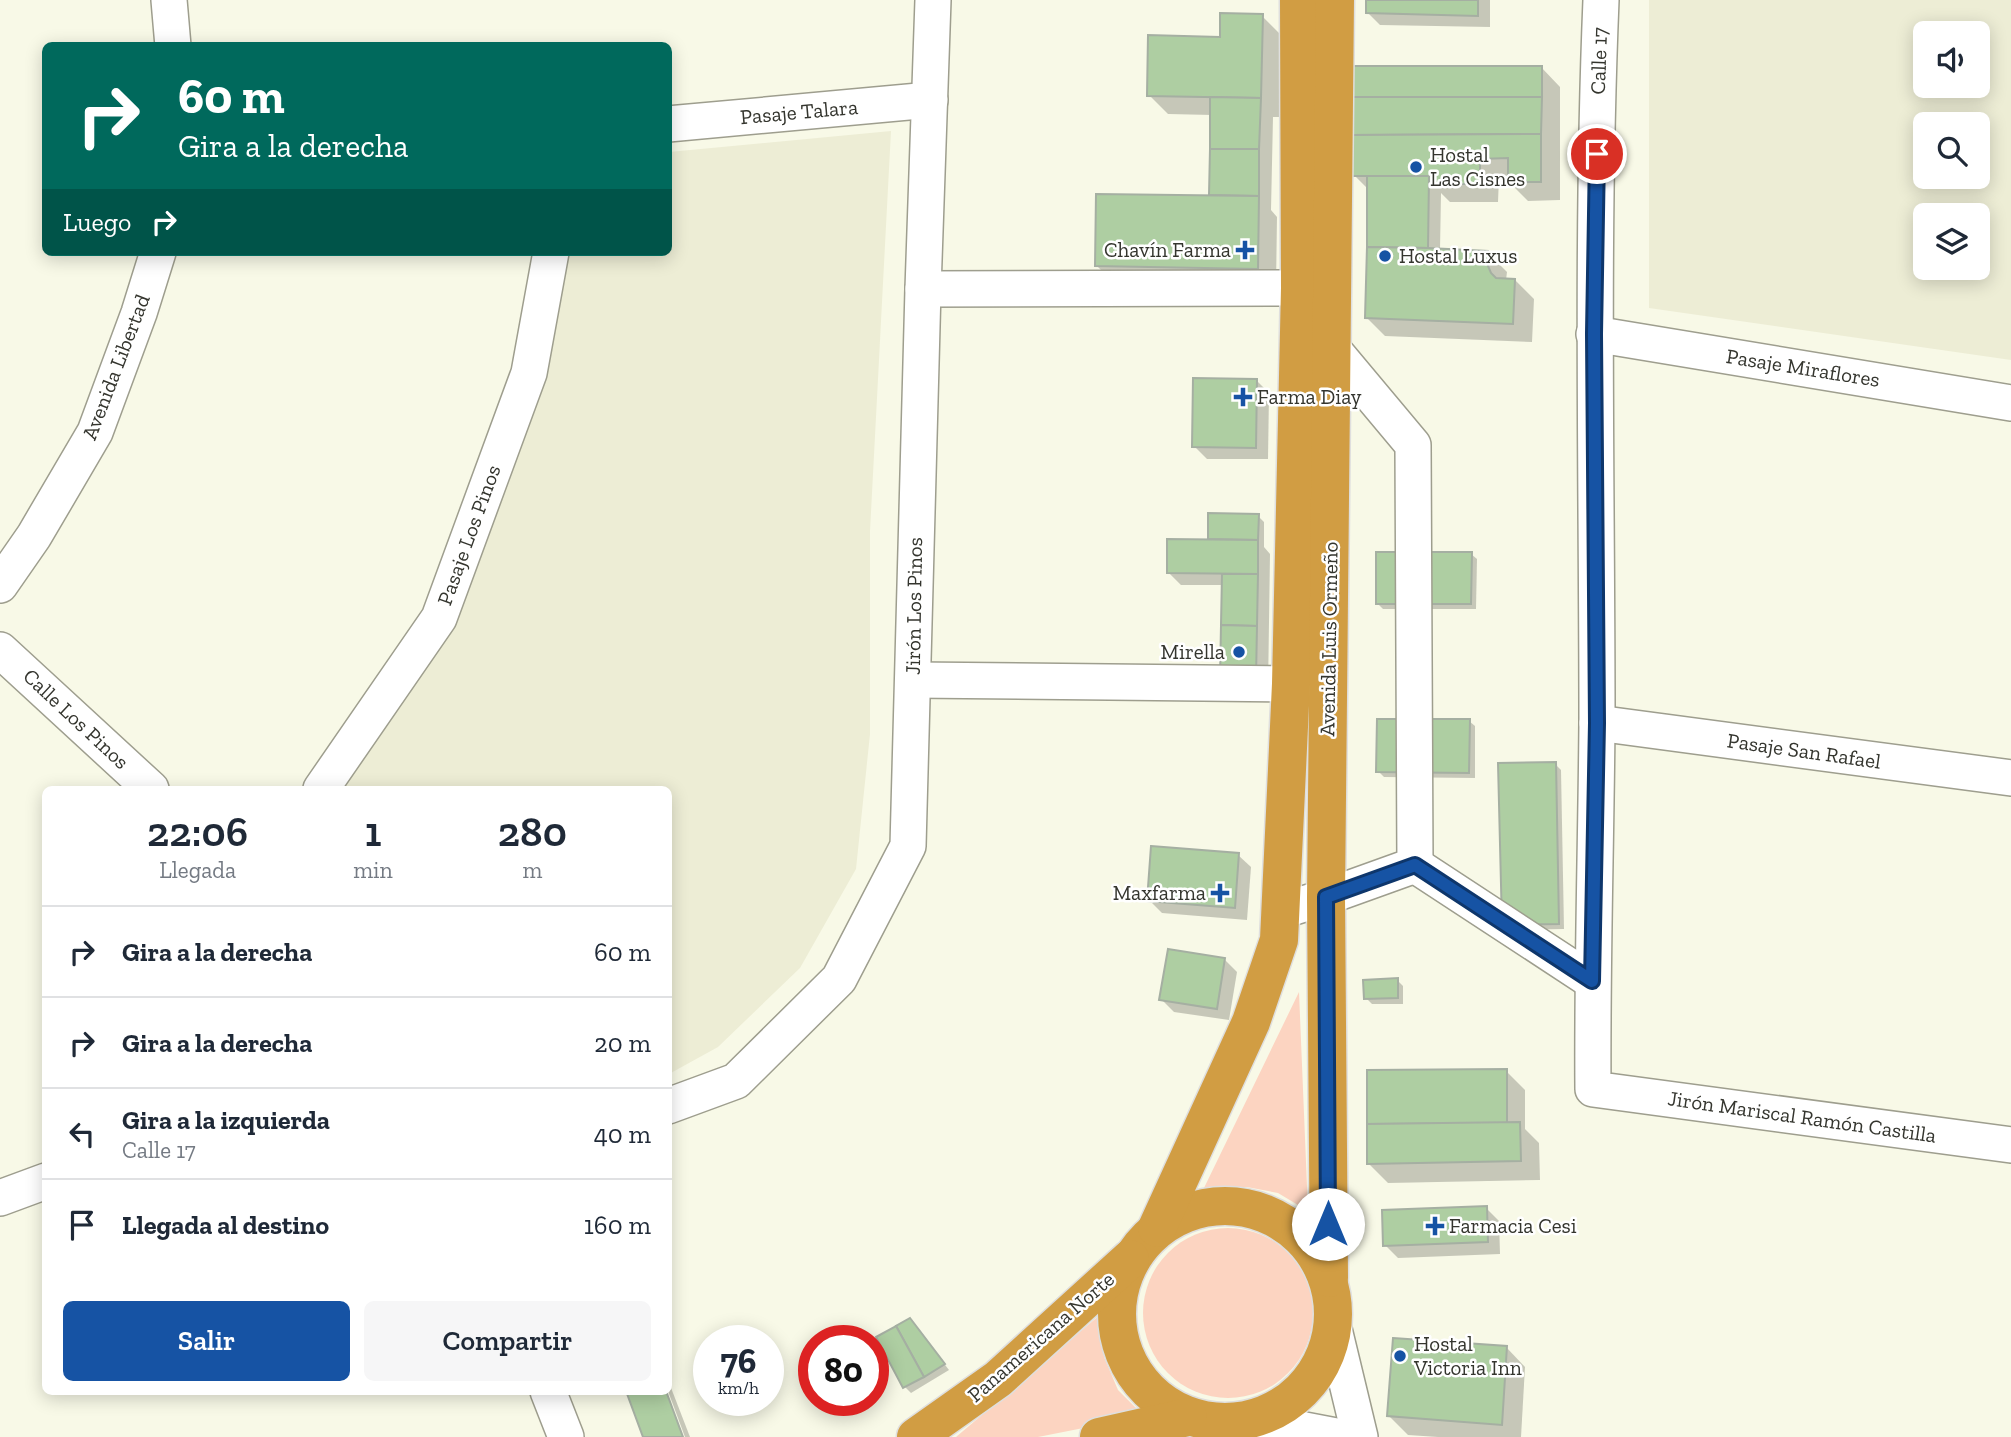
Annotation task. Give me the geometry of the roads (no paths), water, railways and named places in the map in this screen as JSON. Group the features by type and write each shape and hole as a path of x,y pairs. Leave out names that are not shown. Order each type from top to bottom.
{"highway":[{"name":"Avenida Luis Ormeño","path":"1299,0 1300,288 1315,347 1326,897 1329,1278"},
{"name":"Avenida Luis Ormeño","path":"1157,1228 1251,1022 1279,940 1291,684 1315,347 1335,0"},
{"path":"1235,1204 1275,1216 1307,1242 1329,1278 1334,1303 1334,1329 1319,1370 1290,1402 1237,1427 1188,1417 1155,1398 1131,1369 1118,1333 1118,1296 1130,1259 1157,1228 1194,1208 1235,1204"},
{"name":"Panamericana Norte","path":"916,1437 998,1379 1130,1259"},
{"path":"1099,1437 1188,1417"}],"street":[{"path":"169,0 173,42"},
{"name":"Jirón Los Pinos","path":"672,1104 736,1081 839,979 908,846 933,0"},
{"name":"Calle 17","path":"1592,1089 1597,723 1594,334 1601,0"},
{"name":"Pasaje Talara","path":"672,124 930,100"},
{"name":"Avenida Libertad","path":"0,585 33,536 95,432 139,313 157,256"},
{"name":"Pasaje Los Pinos","path":"323,786 439,618 529,373 550,256"},
{"path":"923,289 1300,288"},
{"name":"Pasaje Miraflores","path":"1594,334 2011,403"},
{"path":"1315,347 1413,445 1415,865"},
{"name":"Calle Los Pinos","path":"0,650 148,786"},
{"path":"913,680 1291,684"},
{"name":"Pasaje San Rafael","path":"1597,723 2011,778"},
{"path":"1281,911 1415,865"},
{"path":"1415,865 1592,981"},
{"name":"Jirón Mariscal Ramón Castilla","path":"1592,1089 2011,1146"},
{"path":"0,1198 42,1182"},
{"path":"1334,1329 1360,1437"},
{"path":"550,1395 566,1437"},
{"path":"1237,1427 1341,1437"}],"place":[{"name":"Hostal Las Cisnes","path":"1416,167"},
{"name":"Chavín Farma","path":"1245,250"},
{"name":"Hostal Luxus","path":"1385,256"},
{"name":"Farma Diay","path":"1243,397"},
{"name":"Mirella","path":"1239,652"},
{"name":"Maxfarma","path":"1220,893"},
{"name":"Farmacia Cesi","path":"1435,1226"},
{"name":"Hostal Victoria Inn","path":"1400,1356"}]}
